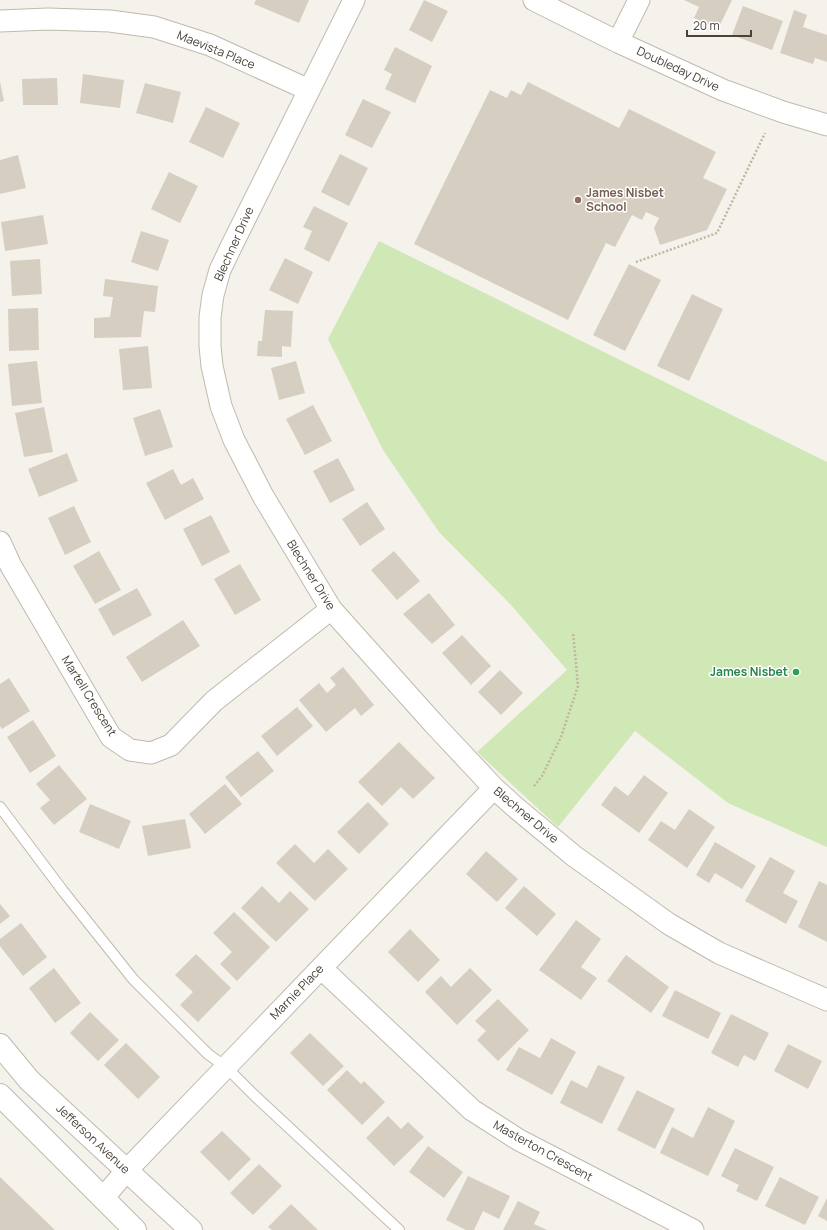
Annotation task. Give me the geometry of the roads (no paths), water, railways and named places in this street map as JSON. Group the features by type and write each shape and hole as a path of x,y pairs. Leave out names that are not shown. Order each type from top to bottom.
{"street":[{"name":"Blechner Drive","path":"354,0 220,270 213,295 210,317 212,366 221,406 234,440 263,496 331,609 434,724 494,788 574,856 669,924 719,953 827,1000"},
{"name":"Doubleday Drive","path":"534,0 618,42 723,90 783,112 827,125"},
{"path":"618,42 639,0"},
{"name":"Maevista Place","path":"0,21 48,19 110,21 154,27 210,45 309,90"},
{"name":"Martell Crescent","path":"0,542 11,566 111,737 130,750 151,753 171,745 214,700 331,609"},
{"name":"Marnie Place","path":"103,1198 126,1170 494,788"},
{"name":"Masterton Crescent","path":"321,968 472,1110 519,1140 693,1230"},
{"name":"Jefferson Avenue","path":"0,1045 29,1080 191,1230"},
{"path":"0,1096 135,1230"}],"lane":[{"path":"0,806 63,891 133,980 208,1054 226,1067 399,1230"}],"place":[{"name":"James Nisbet School","path":"578,200"},
{"name":"James Nisbet","path":"796,672"}]}
